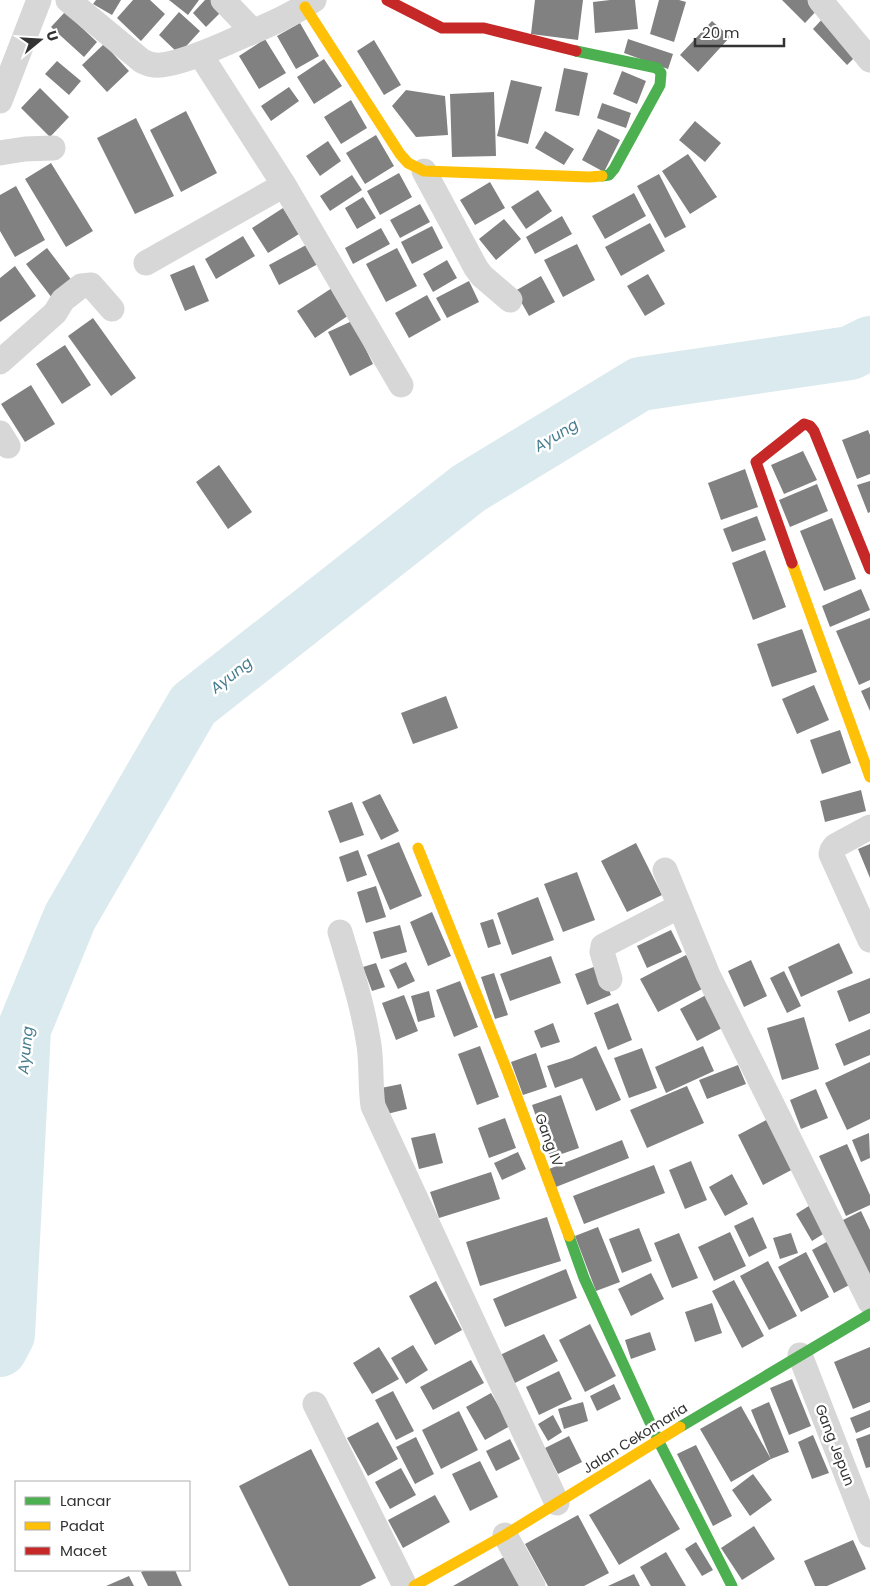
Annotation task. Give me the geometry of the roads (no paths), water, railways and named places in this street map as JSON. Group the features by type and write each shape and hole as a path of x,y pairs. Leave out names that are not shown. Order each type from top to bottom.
{"street":[{"path":"0,101 39,0"},
{"path":"68,0 147,63 155,66 200,54 310,3 400,154 408,163 424,171 589,177 609,175 614,170 660,85 662,76 657,68 554,46 484,28 442,28 387,0"},
{"path":"223,0 253,31"},
{"path":"820,0 870,60"},
{"path":"200,54 284,185 402,386"},
{"path":"0,153 25,149 53,148"},
{"path":"424,171 476,268 482,276 510,300"},
{"path":"146,263 284,185"},
{"path":"0,362 55,313 63,300 81,286 91,285 112,310"},
{"path":"870,569 814,431 810,426 804,424 756,462 756,465 870,777"},
{"path":"870,827 835,846 832,850 832,854 870,940"},
{"name":"Gang IV","path":"418,848 508,1073 584,1278 658,1440 732,1586"},
{"path":"665,870 708,975 870,1302"},
{"path":"610,979 602,952 603,946 680,906"},
{"path":"340,932 362,1010 369,1046 370,1086 373,1106 557,1503"},
{"name":"Jalan Cekomaria","path":"414,1586 505,1535 658,1440 870,1314"},
{"name":"Gang Jepun","path":"800,1355 870,1535"},
{"path":"315,1404 405,1586"},
{"path":"505,1535 533,1586"}],"waterway":[{"name":"Ayung","path":"0,1350 8,1335 24,1029 70,917 193,705 469,488 640,384 850,353 870,343"}]}
